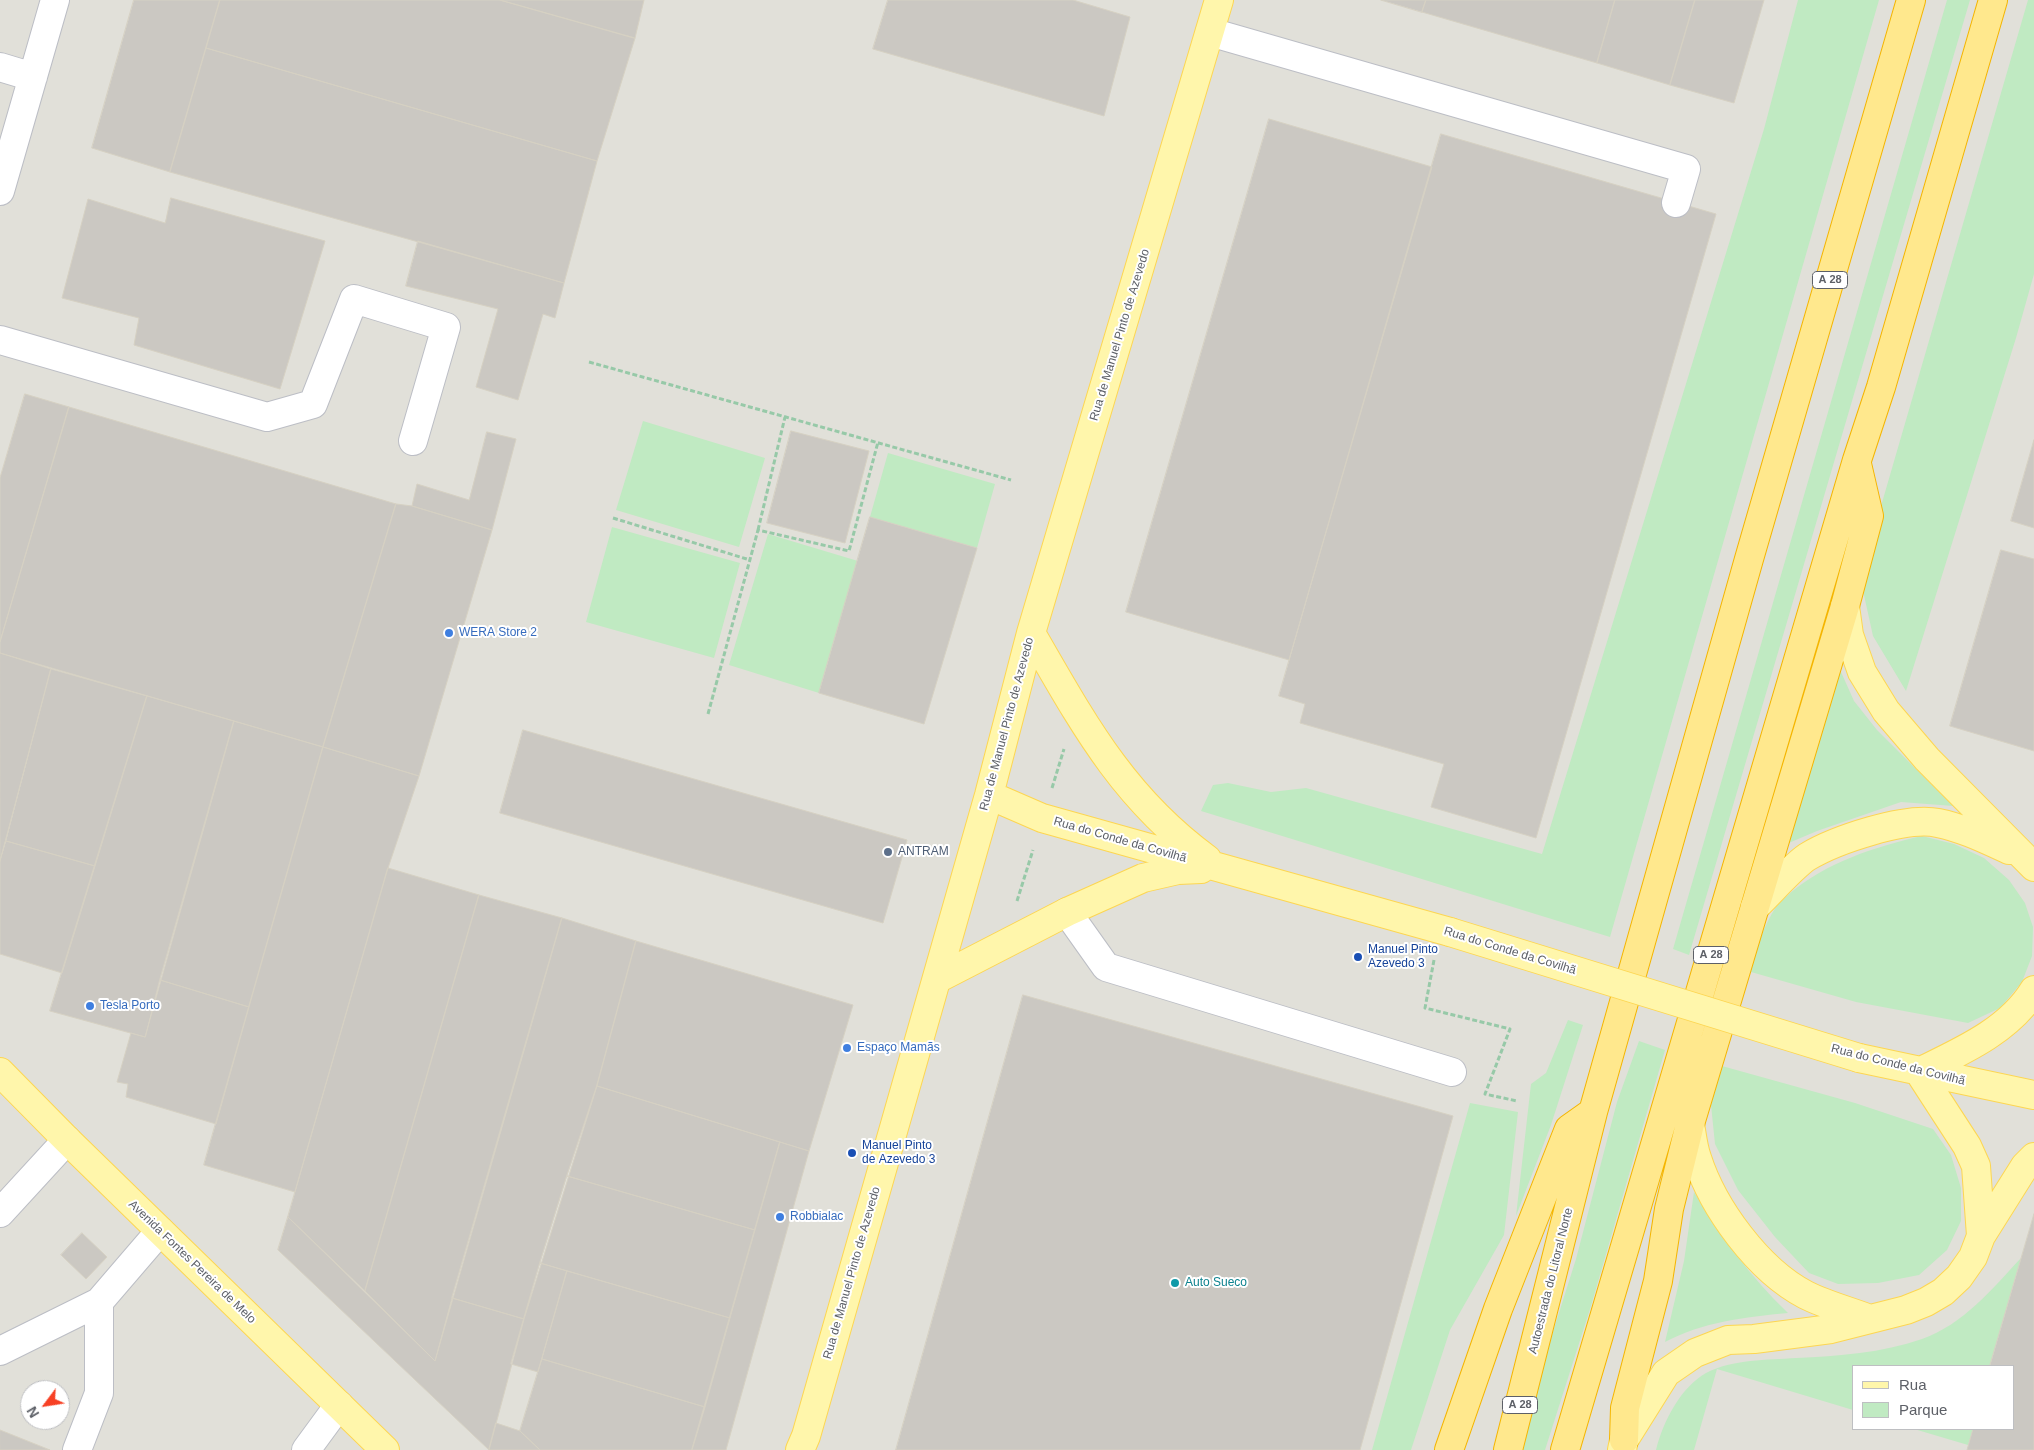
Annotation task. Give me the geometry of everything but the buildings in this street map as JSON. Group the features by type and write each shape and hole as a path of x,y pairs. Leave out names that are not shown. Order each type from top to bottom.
{"highway":[{"name":"A 28","path":"1593,1112 1910,0"},
{"name":"A 28","path":"1565,1450 1857,460 1881,387 1993,0"},
{"path":"1623,1445 1625,1408 1658,1281 1669,1209 1690,1124 1844,606 1868,516 1857,460"},
{"path":"1449,1450 1498,1309 1569,1129 1593,1112"},
{"name":"Autoestrada do Litoral Norte","path":"1508,1450 1593,1112"}],"main road":[{"name":"Rua de Manuel Pinto de Azevedo","path":"800,1450 989,795 1031,633 1219,0"},
{"path":"1844,606 1849,635 1862,672 1886,711 1927,759 2026,861"},
{"path":"1031,633 1076,710 1113,767 1151,812 1178,838 1220,869"},
{"name":"Rua do Conde da Covilhã","path":"989,795 1042,818 1444,931 1859,1058 2034,1095"},
{"path":"1755,907 1807,857 1849,839 1914,821 1938,823 2026,861"},
{"path":"936,979 1067,912 1143,878 1178,870 1220,869"},
{"path":"1981,1236 1976,1166 1967,1146 1918,1072 1978,1041 2002,1025 2028,1001 2034,990"},
{"name":"Avenida Fontes Pereira de Melo","path":"0,1072 67,1140 385,1450"},
{"path":"1690,1124 1696,1157 1710,1189 1752,1251 1776,1275 1805,1294 1870,1318"},
{"path":"1623,1445 1666,1373 1694,1353 1728,1340 1773,1337 1831,1329 1906,1310 1926,1302 1943,1292 1959,1277 1973,1257 1981,1236 2024,1166 2034,1157"}],"street":[{"path":"0,192 5,154 33,77 55,0"},
{"path":"1210,32 1686,169 1676,203"},
{"path":"0,67 33,77"},
{"path":"0,340 267,416 312,404 354,299 446,328 413,441"},
{"path":"1067,912 1106,967 1452,1072"},
{"path":"0,1213 67,1140"},
{"path":"0,1351 98,1302 160,1231"},
{"path":"77,1450 99,1393 98,1302"},
{"path":"306,1450 339,1405"}],"path":[{"path":"589,362 1012,480"},
{"path":"708,714 758,530 784,417"},
{"path":"758,530 849,551 878,442"},
{"path":"613,518 750,560"},
{"path":"1050,794 1064,746"},
{"path":"1017,903 1033,850"},
{"path":"1444,931 1425,1008 1510,1029 1485,1094 1516,1101"}],"shaded area":[{"path":"0,0 2034,0 2034,1450 0,1450"}],"green space":[{"path":"1798,0 1879,0 1610,937 1201,811 1213,785 1228,783 1271,792 1306,788 1542,854 1764,129"},
{"path":"1947,0 1970,0 1689,955 1673,949"},
{"path":"2028,0 2034,0 2034,274 2016,338 1906,691 1873,636 1862,586 1872,537"},
{"path":"643,421 765,458 739,547 616,510"},
{"path":"888,453 995,484 977,548 870,517"},
{"path":"612,527 740,563 714,658 586,622"},
{"path":"768,534 858,561 819,693 729,665"},
{"path":"1837,663 1854,701 1877,730 1953,806 1901,802 1817,831 1784,845"},
{"path":"1922,836 1954,844 1984,858 2009,880 2025,903 2033,927 2032,956 2022,982 2000,1008 1968,1023 1856,1002 1751,972 1767,922 1777,905 1789,894 1835,864 1886,845"},
{"path":"1568,1020 1583,1025 1551,1125 1516,1216 1531,1084 1546,1073"},
{"path":"1639,1041 1665,1050 1591,1306 1545,1450 1523,1450 1545,1357 1576,1259 1617,1102"},
{"path":"1722,1066 1855,1103 1933,1129 1951,1155 1961,1188 1961,1221 1947,1250 1919,1275 1878,1283 1838,1284 1809,1273 1775,1237 1738,1190 1715,1144 1711,1105"},
{"path":"1470,1103 1518,1112 1504,1235 1450,1330 1411,1450 1372,1450"},
{"path":"1694,1192 1737,1255 1761,1285 1788,1313 1756,1316 1709,1325 1665,1342 1684,1261"},
{"path":"2021,1258 1990,1365 1852,1365 1852,1410 1717,1369 1694,1450 1656,1450 1668,1417 1688,1387 1697,1379 1716,1368 1762,1360 1860,1353 1907,1344 1922,1339 1951,1324 1988,1293"},
{"path":"1917,1430 1973,1430 1968,1445"}],"place":[{"name":"WERA Store 2","path":"449,633"},
{"name":"ANTRAM","path":"888,852"},
{"name":"Manuel Pinto Azevedo 3","path":"1358,957"},
{"name":"Tesla Porto","path":"90,1006"},
{"name":"Espaço Mamãs","path":"847,1048"},
{"name":"Manuel Pinto de Azevedo 3","path":"852,1153"},
{"name":"Robbialac","path":"780,1217"},
{"name":"Auto Sueco","path":"1175,1283"}]}
